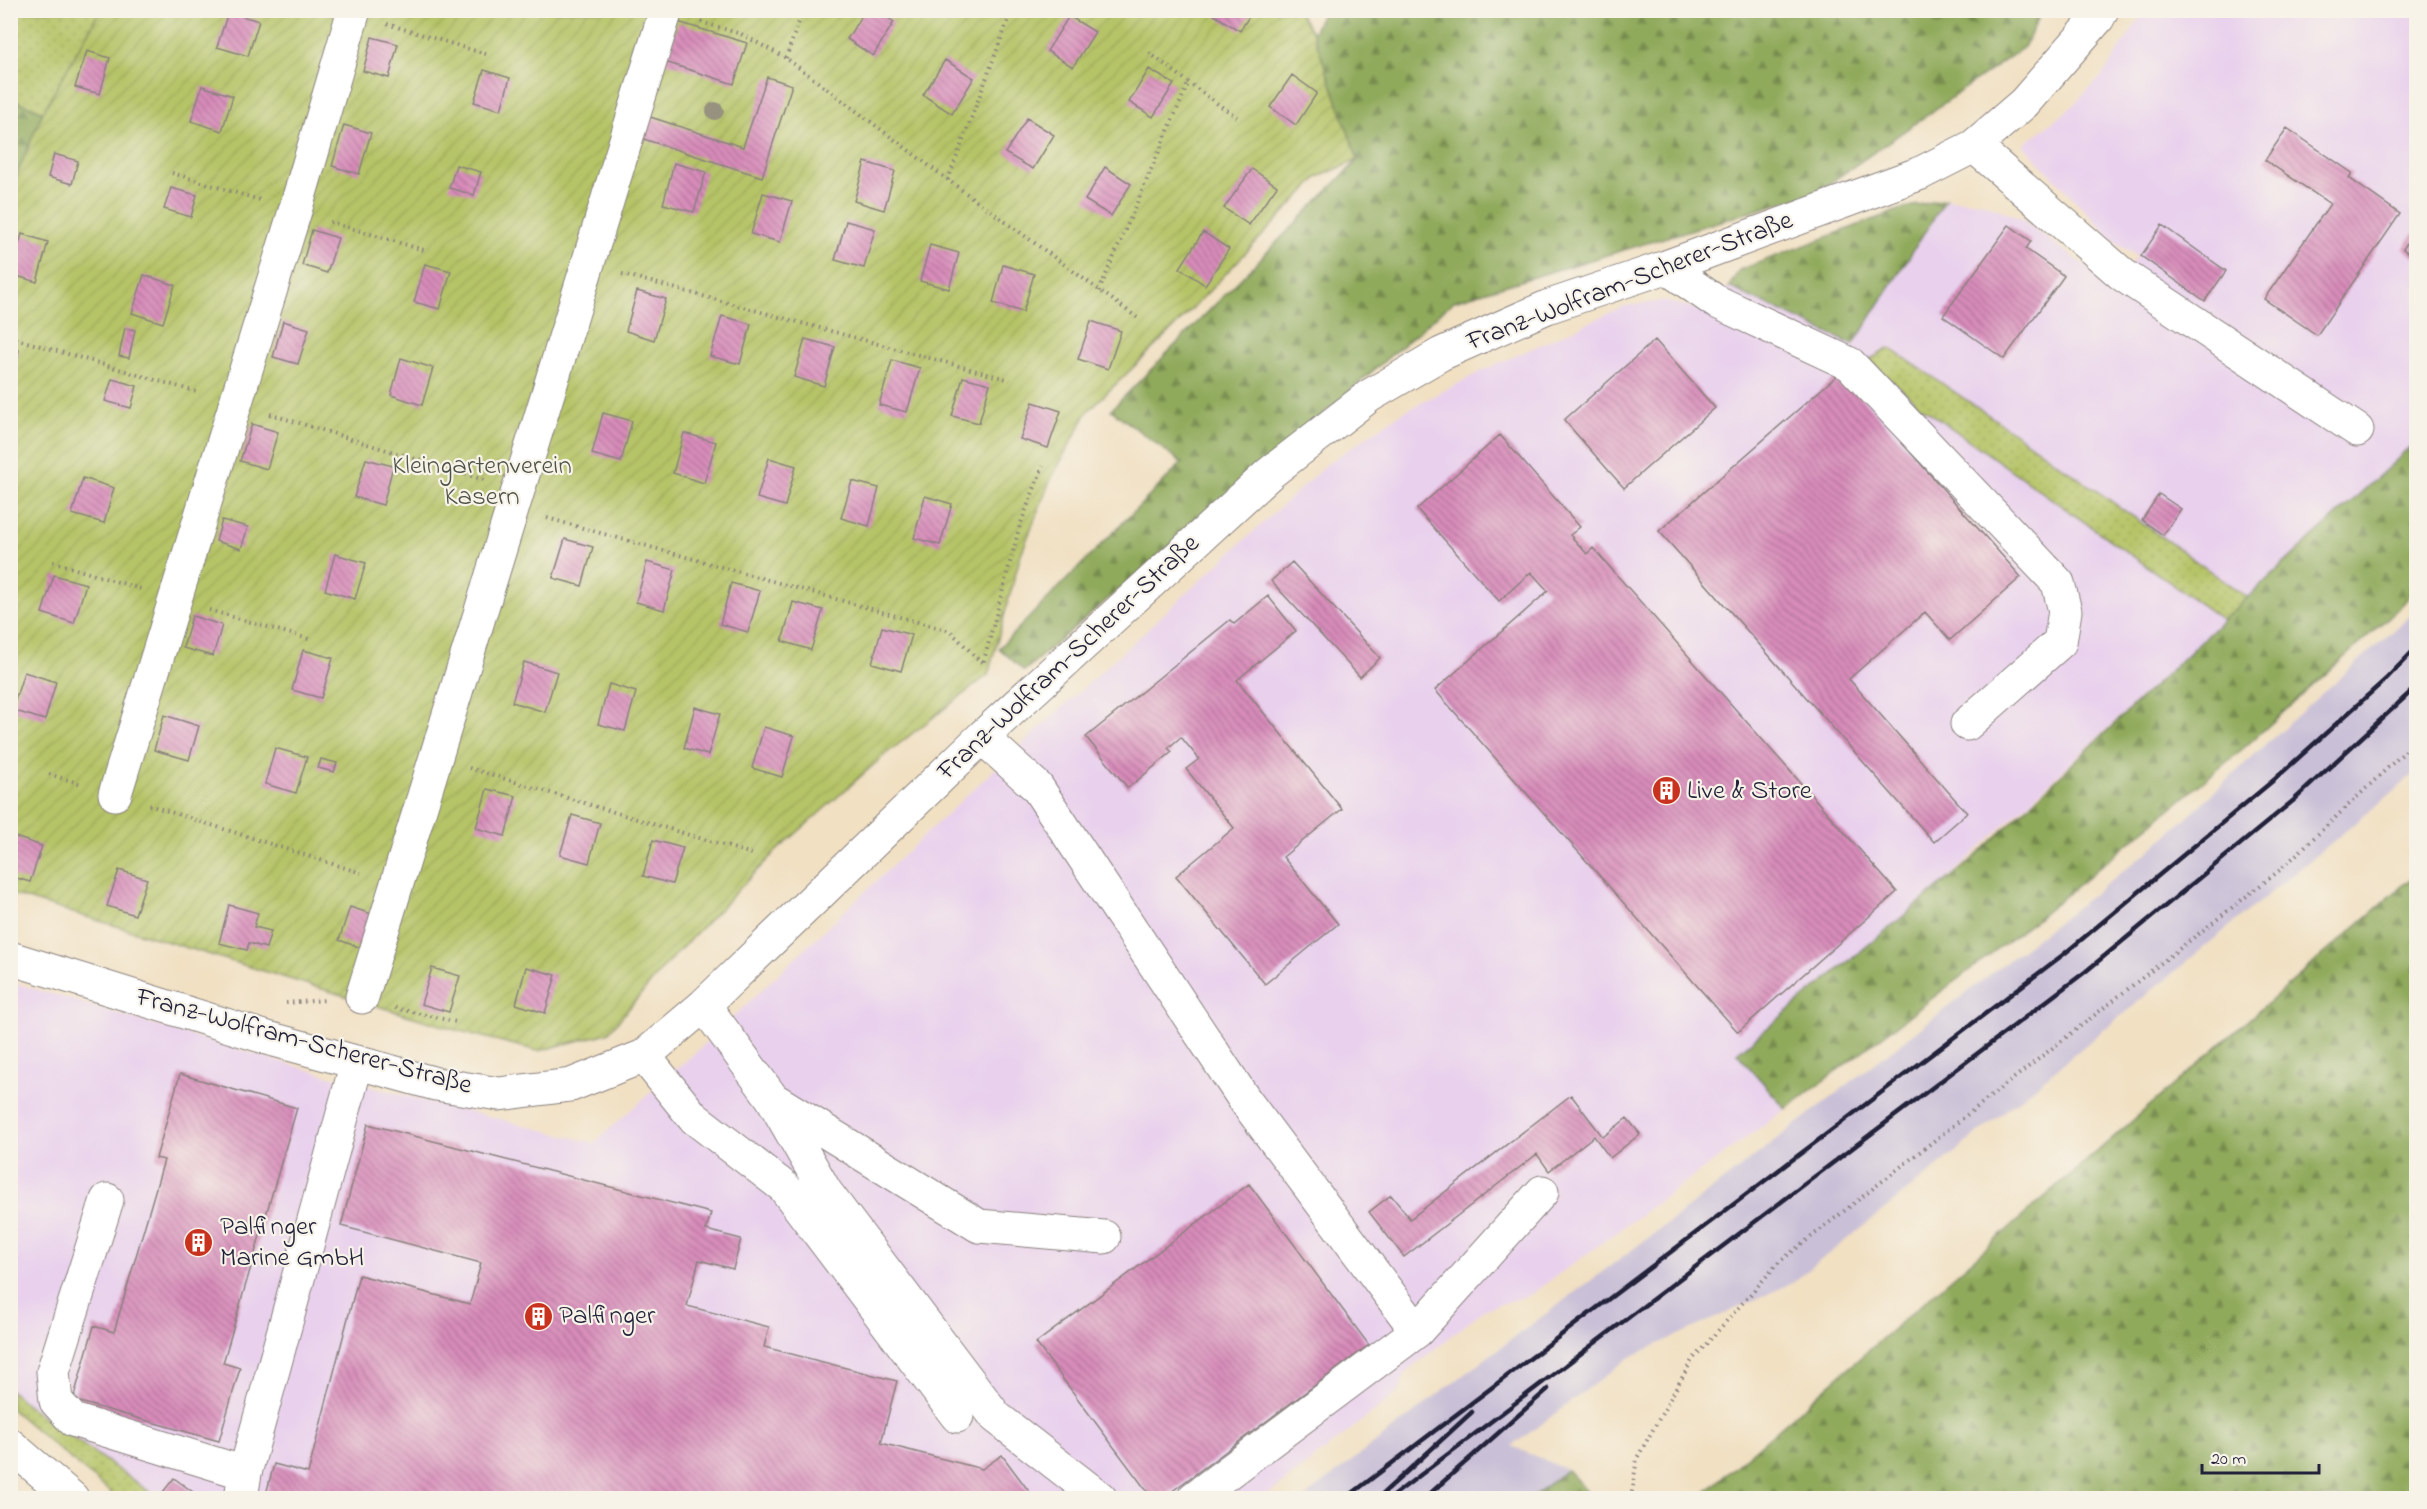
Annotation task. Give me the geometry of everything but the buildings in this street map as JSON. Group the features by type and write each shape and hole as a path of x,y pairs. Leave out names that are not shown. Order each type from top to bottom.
{"street":[{"name":"Franz-Wolfram-Scherer-Straße","path":"10,958 271,1039 436,1084 499,1094 571,1085 644,1056 704,1005 982,737 1270,473 1369,396 1441,354 1537,312 1922,173 1974,146 2024,103 2098,18 2102,10"},
{"path":"362,997 434,757 589,265 666,11"},
{"path":"115,794 295,211 353,12"},
{"path":"1974,146 2123,275 2357,430"},
{"path":"1666,267 1715,301 1850,364 2058,583 2065,611 2060,642 1967,724"},
{"path":"982,737 1036,787 1244,1099 1417,1331"},
{"path":"704,1005 772,1098 825,1191 996,1417 1100,1498"},
{"path":"644,1056 693,1117 784,1187 957,1416"},
{"path":"107,1200 53,1372 56,1401 73,1420 243,1486 357,1062"},
{"path":"772,1098 979,1226 1104,1238"},
{"path":"1194,1498 1417,1331 1542,1192"},
{"path":"10,1445 72,1498"}],"path":[{"path":"786,58 803,10"},
{"path":"948,180 1012,10"},
{"path":"666,11 741,34 786,58 1139,320"},
{"path":"353,12 489,55"},
{"path":"1149,53 1179,74 1188,84 1237,117"},
{"path":"1099,291 1188,84"},
{"path":"589,265 1010,380"},
{"path":"511,508 950,631 983,664 1020,525 1043,466"},
{"path":"1631,1498 1637,1458 1692,1360 1779,1262 2280,870 2416,741"},
{"path":"434,757 752,854"},
{"path":"49,774 396,884"}],"shaded area":[{"path":"2144,11 2416,11 2416,442 2248,598 2012,431 1890,348 1870,360 1919,405 2223,620 1935,890 1738,1053 1786,1109 1530,1295 1485,1309 1405,1373 1400,1391 1264,1498 158,1498 33,1410 11,1390 11,982 336,1078 594,1143 698,1050 982,781 1327,464 1403,412 1480,372 1625,306 1663,301 1695,308 1729,287 1853,345 1946,199 1981,202 2020,218 2114,287 2137,256 2115,242 2023,145 2067,111 2104,74"},
{"path":"2416,611 2416,773 1931,1172 1792,1283 1630,1357 1512,1446 1567,1470 1531,1498 1304,1498 1446,1388 1679,1215 2152,849 2311,703"}],"green space":[{"name":"Kleingartenverein Kasern","path":"1297,10 1313,33 1358,160 1318,177 1169,333 1088,411 1050,481 1021,554 988,675 887,753 773,854 670,960 608,1033 538,1051 456,1030 11,894 11,189 43,112 100,11"},
{"path":"10,11 100,11 43,112 11,99"},
{"path":"1323,11 2042,11 2024,47 1817,192 1454,301 1024,671 999,648 1182,463 1111,410 1358,160 1313,33"},
{"path":"11,99 43,112 11,189"},
{"path":"1946,199 1853,345 1729,287 1739,270 1904,208"},
{"path":"1890,348 2012,431 2248,598 2223,620 1919,405 1869,360"},
{"path":"2416,442 2416,588 2402,605 2246,746 2037,919 1786,1109 1737,1053 1974,858 2223,620"},
{"path":"2416,874 2416,1498 1699,1498"},
{"path":"10,1390 34,1410 158,1498 117,1498 11,1409"},
{"path":"1567,1470 1594,1498 1531,1498"}],"railway":[{"path":"1346,1498 2064,954 2275,779 2386,679 2416,648"},
{"path":"1390,1498 2085,972 2294,800 2416,687"},
{"path":"1425,1498 1548,1389"},
{"path":"1378,1498 1472,1412"}],"place":[{"name":"Live & Store","path":"1666,791"},
{"name":"Palfinger Marine GmbH","path":"199,1243"},
{"name":"Palfinger","path":"538,1316"}]}
